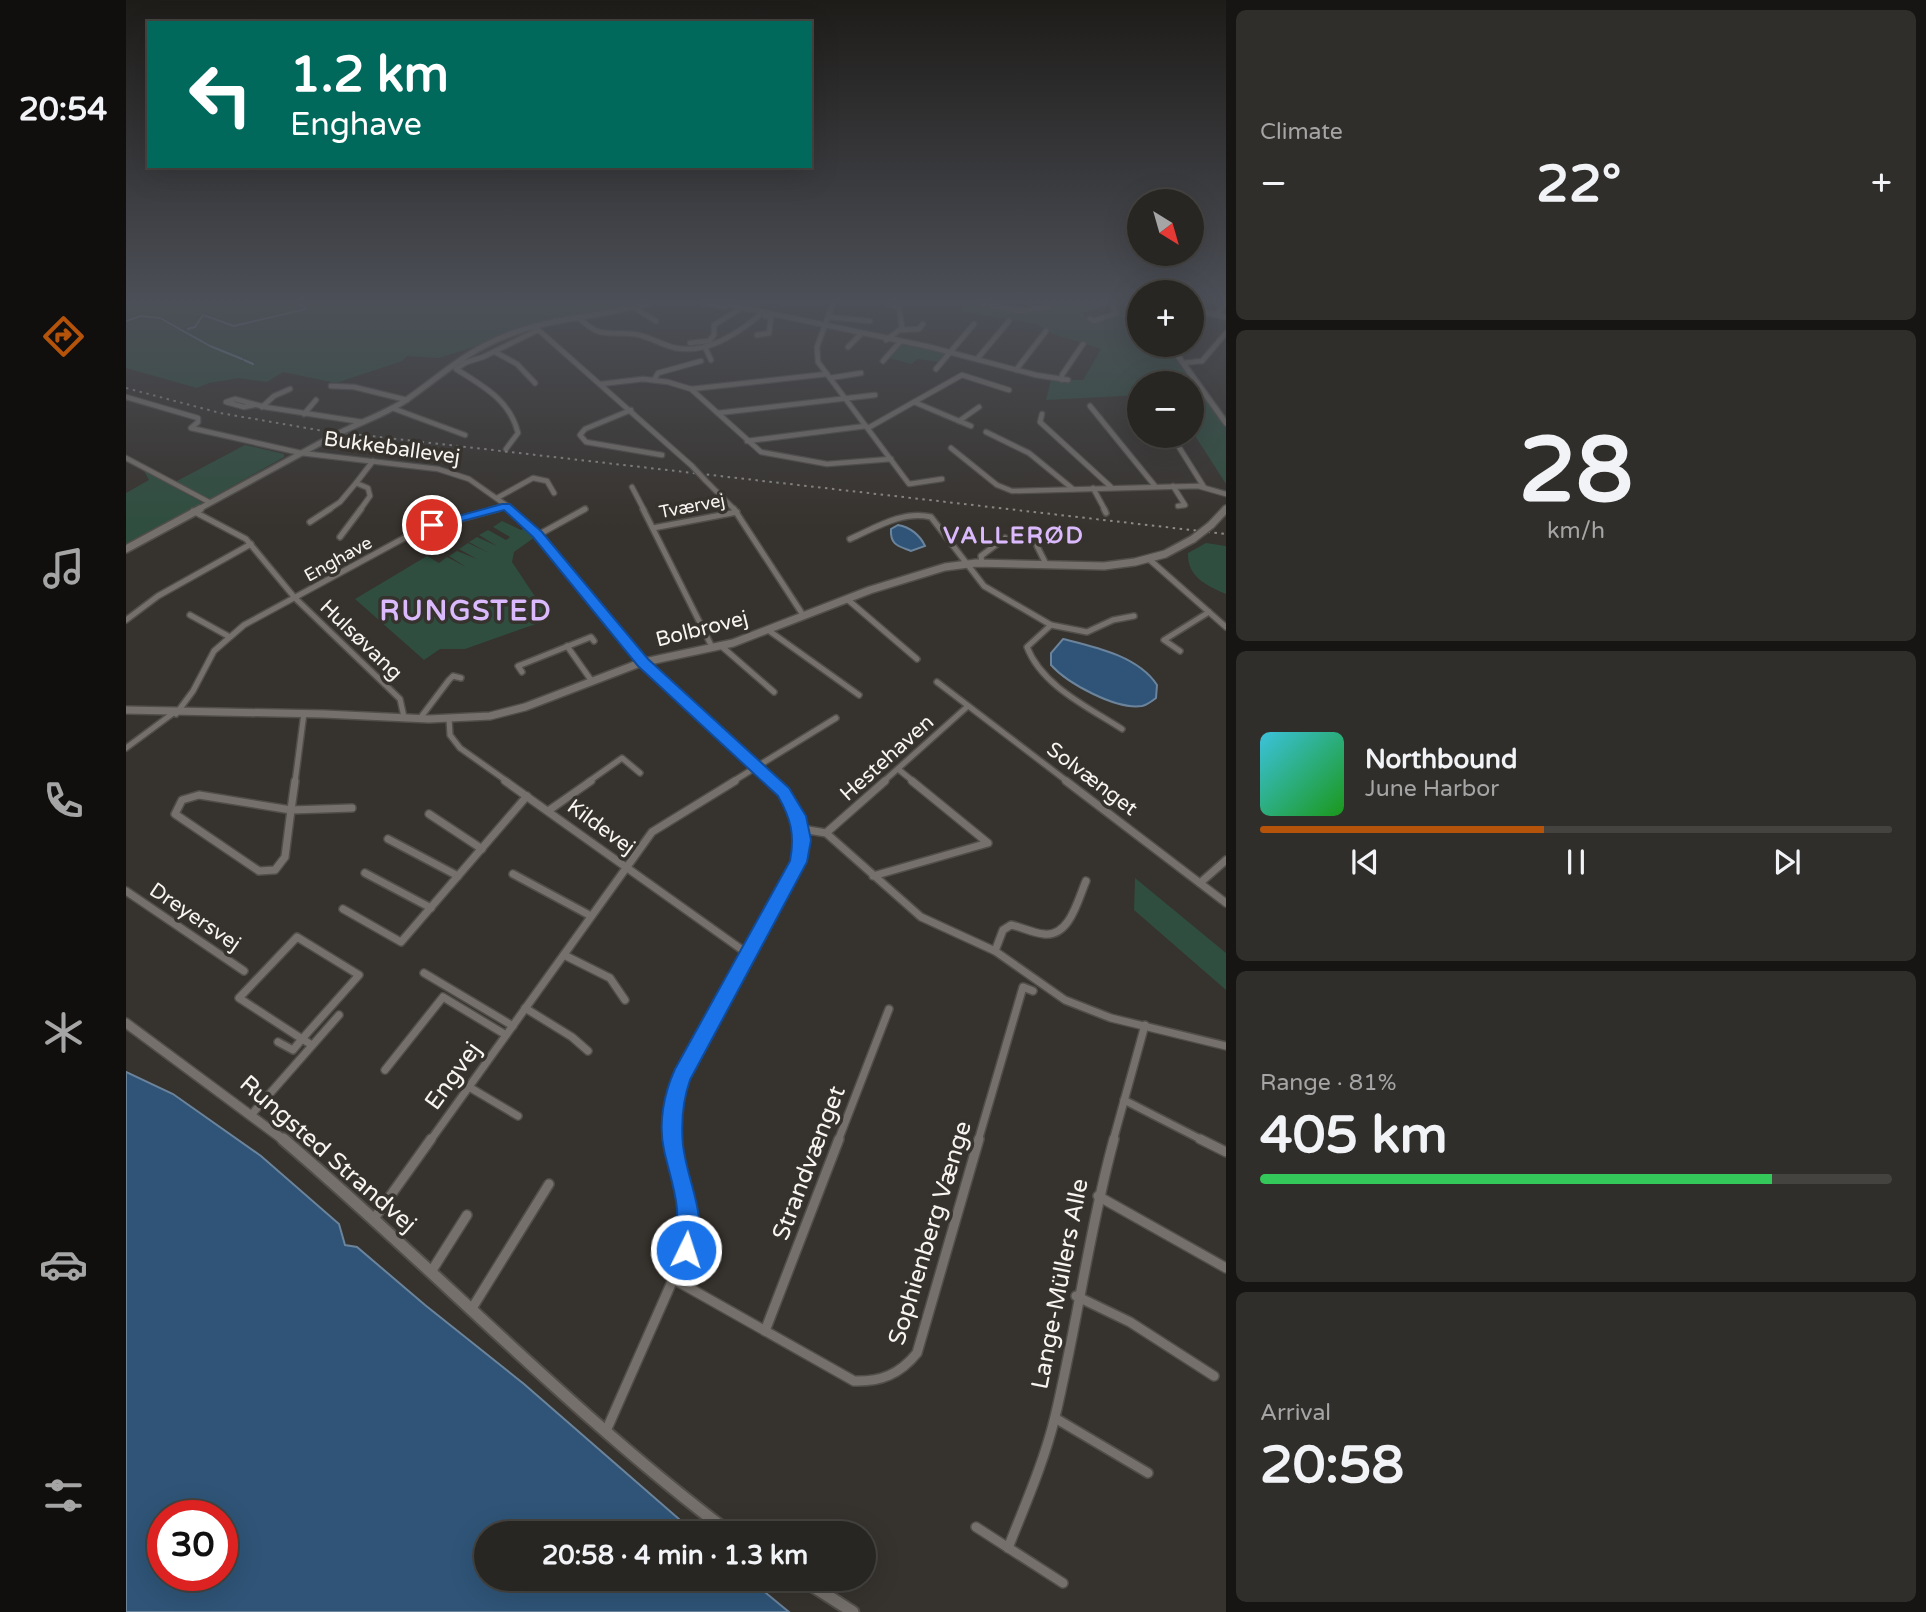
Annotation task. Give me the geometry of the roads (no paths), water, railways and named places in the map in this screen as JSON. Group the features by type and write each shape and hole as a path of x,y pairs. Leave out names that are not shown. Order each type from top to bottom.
{"street":[{"path":"126,549 332,436 407,400 434,378"},
{"path":"470,378 503,401 517,428 518,433 506,449"},
{"path":"530,378 535,383"},
{"path":"594,378 692,466 737,512 803,615"},
{"path":"601,384 622,379 654,380 691,389 805,378"},
{"path":"831,378 909,484 942,479"},
{"path":"747,441 867,427 955,378"},
{"path":"974,378 1009,390"},
{"path":"1054,378 1068,380"},
{"path":"1194,378 1226,423"},
{"path":"331,386 354,387 407,400"},
{"path":"262,407 274,396 290,389"},
{"path":"691,389 761,452 827,464 891,459"},
{"path":"718,413 875,395"},
{"name":"Bukkeballevej","path":"126,397 197,418 199,421 191,428 301,453 454,472 472,480 497,498 538,535 643,662 783,792 798,816 802,829"},
{"path":"254,405 244,407 226,402 235,399 262,407 362,422"},
{"path":"304,414 316,400"},
{"path":"914,402 971,426"},
{"path":"1090,406 1155,486"},
{"path":"959,421 979,407"},
{"path":"392,408 465,435"},
{"path":"631,410 585,429 581,438 586,442 662,454"},
{"path":"1042,414 1040,422 1111,487"},
{"path":"986,432 1028,452 1073,489"},
{"path":"951,448 997,485 1007,489 1174,486 1204,487 1226,494"},
{"path":"1180,448 1204,487"},
{"path":"126,458 209,502"},
{"path":"310,522 340,502 373,461"},
{"path":"497,498 533,478 547,481 554,493"},
{"path":"340,537 370,496 368,488 356,483"},
{"path":"1174,486 1185,505 1178,506"},
{"path":"632,487 716,646 775,692"},
{"path":"1093,488 1106,513"},
{"name":"Enghave","path":"126,748 174,714 193,691 214,651 228,636 244,625 422,529 506,506"},
{"path":"538,535 585,509"},
{"name":"Bolbrovej","path":"126,710 174,714 304,713 449,718 471,718 510,712 643,662 716,646 768,630 803,615 919,575 966,564 1114,564 1150,560 1170,554 1193,539 1226,509"},
{"name":"Hulsøvang","path":"193,511 251,544 295,598 400,699 404,717"},
{"name":"Tværvej","path":"653,528 737,512"},
{"path":"850,539 892,521 925,514 934,519 966,564 991,591 1051,625 1087,632 1113,620 1134,616"},
{"path":"1046,534 1037,546 1046,564"},
{"path":"982,564 981,556 1005,538"},
{"path":"126,620 158,596 251,544"},
{"path":"1150,560 1226,627"},
{"path":"847,599 917,659"},
{"path":"1180,651 1164,639 1209,612"},
{"path":"190,615 228,636"},
{"path":"1051,625 1027,648 1032,662 1050,680 1122,729"},
{"path":"768,630 859,695"},
{"path":"522,672 517,666 591,638 594,641"},
{"path":"567,646 591,681"},
{"path":"421,717 424,708 448,680 453,676 461,678"},
{"name":"Solvænget","path":"937,682 1226,903"},
{"name":"Hestehaven","path":"826,833 968,706"},
{"path":"304,713 292,809 285,857 281,865 267,872 259,871 177,817 175,811 182,800 196,795 292,809 352,809"},
{"name":"Kildevej","path":"449,718 450,735 460,748 748,954"},
{"name":"Engvej","path":"373,1221 656,829 836,718"},
{"path":"548,811 622,758 640,773"},
{"path":"873,876 988,843 898,769"},
{"path":"343,909 401,942 527,796"},
{"path":"429,814 482,849"},
{"path":"605,1433 686,1250 689,1225 687,1198 673,1146 674,1097 681,1076 799,862 802,829 826,833 921,916 995,951 1065,1000 1111,1018 1226,1046"},
{"path":"387,839 458,876"},
{"path":"1200,883 1226,860"},
{"path":"365,873 431,908"},
{"path":"513,874 592,916"},
{"path":"995,951 1003,930 1011,925 1051,935 1063,929 1086,881"},
{"name":"Dreyersvej","path":"126,891 244,971"},
{"path":"278,1042 293,1050 302,1039 359,975 296,937 239,999 302,1039 312,1045"},
{"path":"564,955 610,978 625,1000"},
{"path":"424,973 513,1026"},
{"name":"Sophienberg Vænge","path":"675,1280 854,1381 871,1382 890,1378 906,1368 917,1353 1023,987 1033,990"},
{"path":"384,1070 443,997 506,1035"},
{"path":"525,1008 572,1037 588,1051"},
{"name":"Strandvænget","path":"765,1331 889,1009"},
{"path":"251,1115 339,1014"},
{"name":"Rungsted Strandvej","path":"126,1023 251,1115 373,1221 605,1433 713,1521"},
{"name":"Lange-Müllers Alle","path":"1008,1548 1039,1469 1055,1418 1076,1296 1098,1196 1145,1025"},
{"path":"469,1087 518,1116"},
{"path":"1124,1100 1226,1152"},
{"path":"470,1311 549,1184"},
{"path":"1098,1196 1161,1229 1226,1268"},
{"path":"430,1273 467,1214"},
{"path":"1076,1296 1130,1322 1214,1376"},
{"path":"1055,1418 1149,1473"},
{"path":"976,1527 1063,1583"},
{"path":"820,1591 853,1612"}],"water":[{"path":"898,525 914,532 925,546 911,551 896,544 891,529"},
{"path":"1063,639 1115,654 1139,667 1157,685 1156,698 1142,706 1119,704 1068,680 1051,665 1051,653"},
{"path":"126,1072 173,1094 261,1156 339,1224 345,1245 357,1247 524,1384 681,1521 474,1521 474,1591 764,1591 789,1612 126,1612"}],"railway":[{"path":"126,388 220,413 318,430 1226,534"}],"district":[{"name":"VALLERØD","path":"1014,536"},
{"name":"RUNGSTED","path":"466,611"}]}
